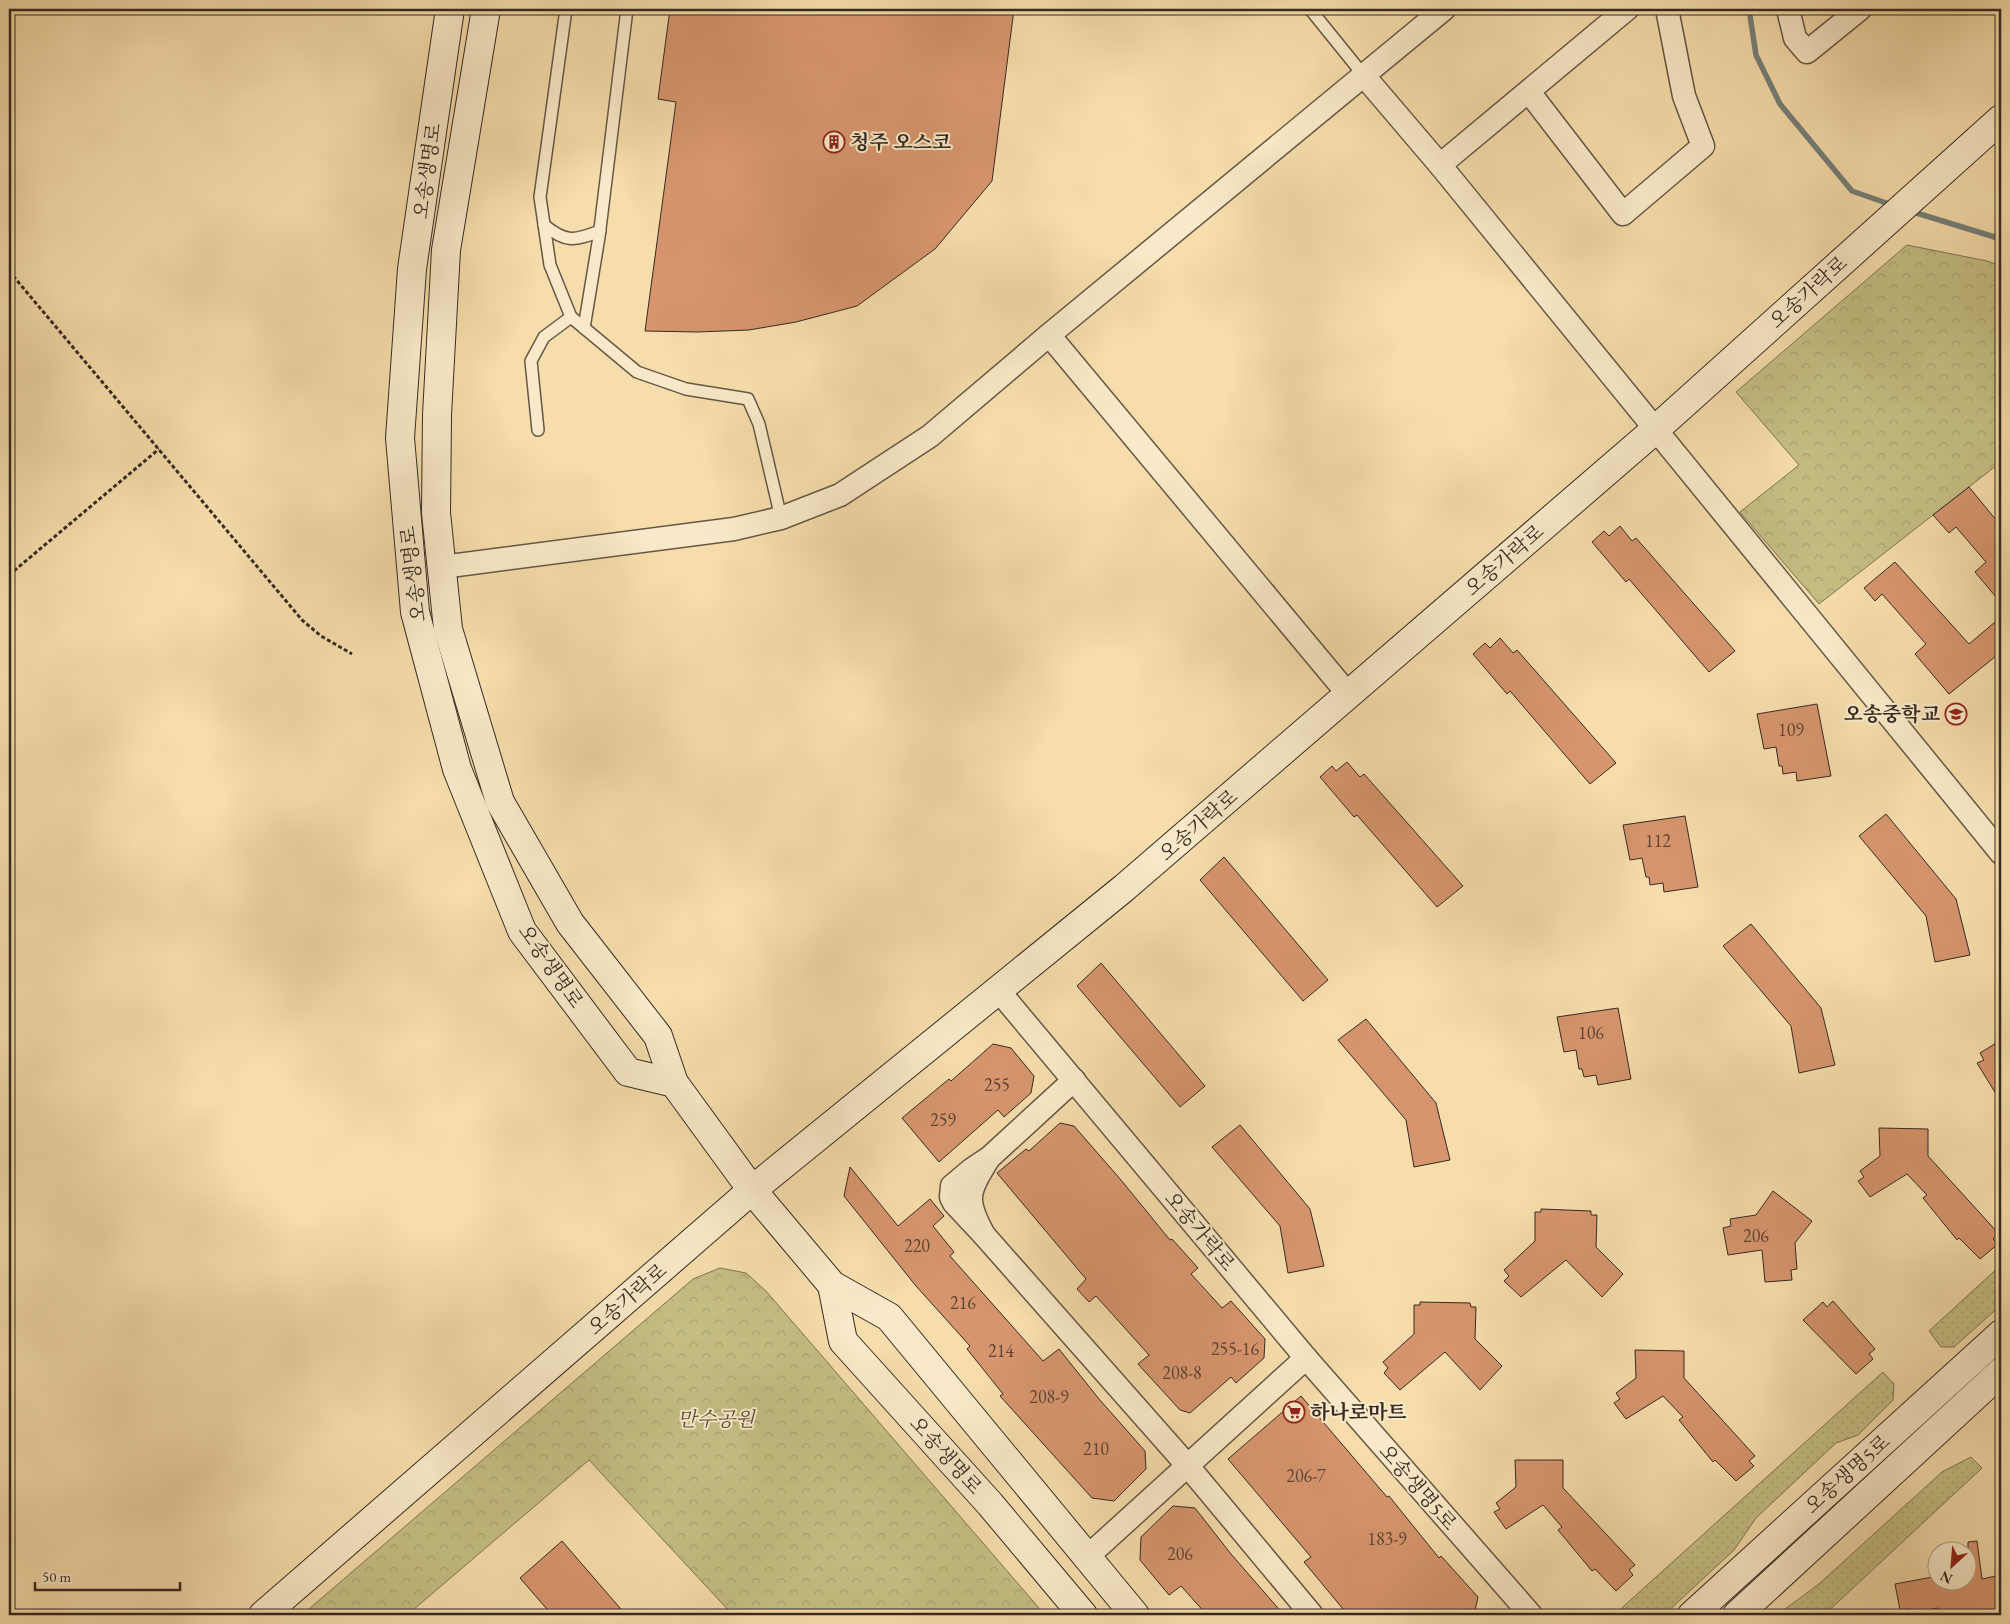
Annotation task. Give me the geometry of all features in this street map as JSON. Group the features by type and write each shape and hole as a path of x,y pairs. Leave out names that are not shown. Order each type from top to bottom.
{"street":[{"name":"오송생명로","path":"450,9 412,269 400,438 415,612 457,769 522,931 628,1072 674,1084"},
{"name":"오송생명로","path":"486,9 446,250 438,416 436,513 448,629 500,802 570,923 658,1036 674,1084 752,1190 832,1285 890,1317 1135,1615"},
{"path":"442,567 734,529 781,518 840,495 930,436 1049,335 1444,9"},
{"path":"1440,165 1627,9"},
{"path":"1529,92 1623,214 1703,146 1684,96 1667,9"},
{"path":"1788,9 1795,38 1806,52 1860,9"},
{"path":"1364,76 1440,165 2001,852"},
{"name":"오송가락로","path":"263,1615 752,1190 1124,888 1656,429 2001,120"},
{"path":"1049,335 1348,694"},
{"name":"오송가락로","path":"998,990 1306,1358"},
{"path":"1074,1080 989,1158 956,1182 950,1191 954,1203 1187,1465 1312,1615"},
{"name":"오송생명로","path":"832,1285 843,1342 990,1504 1083,1615"},
{"name":"오송생명5로","path":"1692,1615 2001,1334"},
{"path":"1087,1557 1306,1358"},
{"name":"오송생명5로","path":"1306,1358 1522,1612"},
{"name":"오송생명5로","path":"1737,1615 2001,1372"}],"lane":[{"path":"566,9 540,197 550,265 571,317 636,372 686,389 748,399 759,424 781,518"},
{"path":"584,328 600,231 627,9"},
{"path":"1310,9 1364,76"},
{"path":"544,224 558,237 577,240 600,231"},
{"path":"538,430 530,361 544,337 571,317"}],"path":[{"path":"9,271 302,620 322,636 352,654"},
{"path":"9,575 159,449"}],"green space":[{"path":"1907,245 1987,261 2001,266 2001,462 1819,604 1740,512 1799,465 1736,392"},
{"path":"2001,1265 2001,1305 1954,1347 1941,1347 1929,1331"},
{"name":"만수공원","path":"720,1268 746,1273 766,1291 1045,1615 729,1615 731,1613 589,1460 407,1615 302,1615 693,1279"},
{"path":"1883,1372 1894,1384 1893,1400 1858,1435 1836,1443 1756,1518 1734,1550 1664,1615 1614,1615"},
{"path":"1971,1457 1982,1468 1824,1615 1777,1615 1819,1584 1942,1472"}],"building":[{"name":"청주 오스코","path":"670,9 1014,9 992,181 935,249 857,306 796,322 749,330 698,332 645,331 676,102 658,99"},
{"path":"1969,487 2001,526 2001,603 1975,572 1986,562 1956,527 1949,533 1933,515"},
{"path":"1620,526 1632,541 1636,538 1735,651 1709,672 1629,579 1626,582 1592,542 1604,531 1609,536"},
{"path":"1895,562 1969,644 2001,617 2001,652 1949,694 1915,654 1926,644 1882,594 1875,601 1864,588"},
{"path":"1500,638 1513,653 1517,650 1616,763 1590,784 1510,691 1507,694 1473,654 1485,643 1490,648"},
{"path":"1817,704 1831,776 1797,781 1796,772 1783,774 1782,766 1779,766 1776,747 1764,749 1757,714"},
{"path":"1347,762 1360,777 1364,774 1463,886 1437,907 1357,815 1354,817 1320,777 1332,766 1336,771"},
{"path":"1886,814 1956,899 1970,955 1935,962 1926,916 1859,836"},
{"path":"1685,816 1698,887 1664,892 1663,883 1650,885 1649,877 1646,877 1642,858 1630,860 1623,825"},
{"path":"1224,857 1328,980 1303,1001 1200,880"},
{"path":"1751,924 1821,1008 1835,1065 1799,1073 1791,1026 1723,946"},
{"path":"1101,963 1205,1086 1180,1107 1077,986"},
{"path":"1618,1008 1631,1079 1598,1085 1596,1075 1584,1077 1582,1069 1579,1069 1576,1050 1564,1052 1557,1017"},
{"path":"1366,1019 1436,1103 1450,1160 1414,1167 1406,1120 1338,1040"},
{"path":"2001,1040 2001,1102 1977,1063 1984,1060 1980,1053"},
{"path":"993,1044 1011,1048 1034,1076 1031,1093 1004,1117 998,1110 939,1162 902,1118 949,1079 951,1081"},
{"path":"1060,1123 1074,1126 1170,1240 1172,1239 1198,1268 1191,1274 1222,1308 1231,1301 1265,1339 1264,1358 1236,1383 1231,1377 1190,1413 1180,1410 1138,1364 1149,1355 1096,1296 1089,1302 1077,1289 1086,1279 997,1173 1026,1149 1029,1151"},
{"path":"1240,1125 1310,1209 1324,1266 1288,1273 1280,1226 1212,1147"},
{"path":"1879,1128 1928,1129 1928,1156 1999,1234 1993,1239 1998,1244 1980,1259 1959,1238 1957,1240 1923,1198 1927,1195 1907,1174 1870,1197 1858,1181 1864,1177 1860,1171 1880,1156"},
{"path":"850,1167 898,1226 930,1199 944,1216 933,1226 954,1252 950,1256 1043,1361 1059,1349 1099,1399 1145,1451 1146,1469 1114,1501 1092,1498 1000,1396 1003,1394 967,1349 970,1346 916,1286 844,1196"},
{"path":"1773,1191 1812,1221 1795,1243 1797,1269 1791,1270 1792,1280 1765,1282 1762,1250 1728,1255 1723,1228 1731,1226 1730,1219 1756,1215"},
{"path":"1541,1209 1591,1211 1591,1215 1597,1215 1596,1247 1623,1274 1602,1297 1566,1260 1521,1297 1504,1281 1509,1276 1504,1270 1535,1241 1535,1212 1541,1212"},
{"path":"1833,1301 1875,1349 1869,1354 1873,1359 1856,1374 1803,1320 1823,1302 1827,1307"},
{"path":"1420,1302 1470,1303 1471,1307 1476,1307 1475,1339 1502,1366 1480,1390 1445,1352 1400,1390 1384,1373 1388,1368 1383,1362 1414,1334 1414,1305 1420,1305"},
{"path":"1635,1350 1684,1351 1684,1378 1755,1456 1749,1461 1754,1466 1736,1481 1715,1460 1713,1462 1679,1420 1683,1417 1663,1396 1626,1419 1614,1403 1620,1399 1616,1393 1636,1378"},
{"path":"1301,1396 1387,1497 1389,1496 1439,1558 1441,1556 1478,1597 1474,1615 1348,1615 1304,1562 1311,1557 1228,1459"},
{"path":"1515,1460 1563,1460 1563,1488 1635,1565 1629,1570 1633,1575 1616,1591 1595,1569 1592,1571 1558,1530 1562,1527 1543,1505 1506,1529 1494,1512 1500,1509 1496,1503 1516,1487"},
{"path":"1173,1506 1195,1508 1231,1554 1284,1615 1207,1615 1181,1586 1169,1595 1140,1560 1141,1537"},
{"path":"562,1541 626,1615 552,1615 520,1578"},
{"path":"1978,1549 1982,1579 2001,1575 2001,1612 1999,1612 1999,1615 1939,1615 1938,1608 1911,1613 1909,1609 1900,1610 1895,1584 1928,1578 1928,1592 1978,1592"}],"waterway":[{"path":"1749,9 1756,55 1780,104 1852,191 1892,205"},
{"path":"1910,211 2001,239"}],"place":[{"name":"청주 오스코","path":"834,142"},
{"name":"오송중학교","path":"1956,714"},
{"name":"하나로마트","path":"1294,1412"}]}
